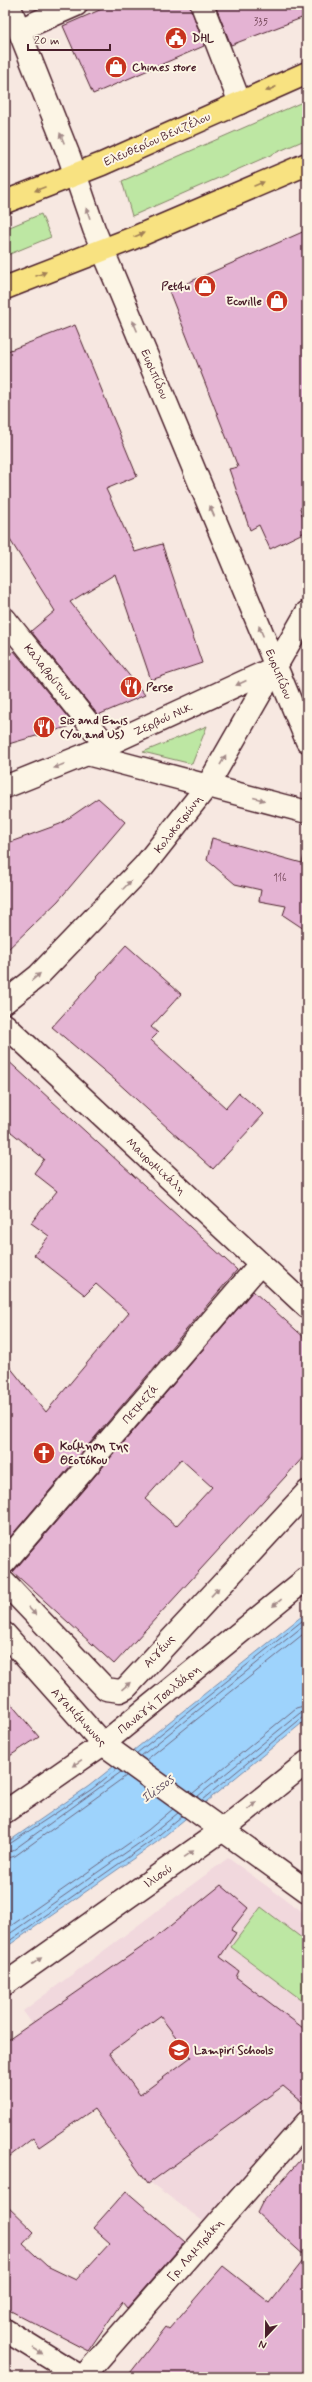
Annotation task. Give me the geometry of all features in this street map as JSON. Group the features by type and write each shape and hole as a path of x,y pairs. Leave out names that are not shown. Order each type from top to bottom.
{"main road":[{"name":"Ελευθερίου Βενιζέλου","path":"5,202 75,175 307,73"},
{"path":"5,288 307,164"}],"street":[{"name":"Ευριπίδου","path":"9,5 103,249 307,742"},
{"path":"19,30 76,5"},
{"path":"202,5 240,102"},
{"name":"Κολοκοτρώνη","path":"5,1002 39,975 144,866 208,785 307,612"},
{"name":"Καλαβρύτων","path":"5,618 97,750"},
{"name":"Ζερβού Νικ.","path":"5,787 97,750 276,667"},
{"path":"97,750 208,785 307,812"},
{"name":"Μαυρομιχάλη","path":"5,1025 307,1307"},
{"name":"Πετμεζά","path":"5,1562 260,1264"},
{"name":"Αιγέως","path":"5,1583 106,1689 120,1691 126,1688 307,1492"},
{"name":"Παναγή Τσαλδάρη","path":"5,1812 111,1750 307,1578"},
{"name":"Αγαμέμνωνος","path":"5,1634 111,1750 200,1816 307,1892"},
{"name":"Ιλισού","path":"5,1984 221,1831 307,1762"},
{"name":"Γρ. Λαμπράκη","path":"82,2377 307,2122"},
{"path":"5,2330 82,2377"}],"shaded area":[{"name":"Lampiri Schools","path":"228,1858 307,1915 307,2108 207,2224 144,2178 23,2011"}],"green space":[{"path":"307,100 307,139 132,216 122,181"},
{"path":"41,214 51,237 5,256 5,229"},
{"path":"207,726 192,764 143,752"},
{"path":"261,1907 307,1942 307,2004 231,1947"}],"water":[{"name":"Ilissos","path":"307,1612 307,1719 157,1842 5,1948 5,1844 89,1786"}],"building":[{"path":"111,5 190,5 204,46 93,94 63,26"},
{"path":"215,5 307,5 307,16 231,45"},
{"path":"307,230 307,506 300,508 307,531 270,549 259,525 250,530 229,469 238,467 169,291"},
{"path":"75,325 137,476 106,489 135,552 162,544 202,663 151,680 115,574 70,602 145,695 98,715 31,631 55,611 5,532 5,352"},
{"path":"14,651 74,725 5,745 5,658"},
{"path":"98,798 125,822 58,901 5,952 5,844 60,824"},
{"path":"212,838 302,863 304,856 307,857 307,931 283,915 286,906 259,901 261,890 235,884 207,860"},
{"path":"126,945 181,994 151,1027 158,1033 151,1040 226,1108 239,1093 264,1114 213,1169 115,1080 52,1027"},
{"path":"5,1058 237,1270 5,1543 5,1361 46,1412 129,1313 96,1284 85,1295 34,1255 49,1236 31,1223 57,1191 34,1173 44,1159 5,1127"},
{"path":"253,1291 307,1340 307,1453 114,1664 13,1572","holes":["181,1459 212,1487 176,1526 145,1499"]},
{"path":"5,1697 39,1737 5,1759"},
{"name":"Lampiri Schools","path":"221,1885 248,1908 231,1930 236,1933 220,1957 239,1971 236,1977 307,2031 307,2106 283,2086 148,2184 94,2109 39,2147 33,2138 5,2160 5,2042 155,1938","holes":["160,2016 191,2057 140,2095 109,2053"]},
{"path":"307,2152 307,2377 127,2377 166,2327 169,2329 223,2266 270,2303 306,2257 257,2213 262,2203"},
{"path":"126,2191 185,2242 127,2308 122,2302 88,2351 5,2308 5,2204 34,2232 23,2244 47,2266 76,2280 110,2243 93,2228"}],"place":[{"name":"DHL","path":"176,38"},
{"name":"Chines store","path":"116,67"},
{"name":"Pet4u","path":"205,286"},
{"name":"Ecoville","path":"277,301"},
{"name":"Perse","path":"131,687"},
{"name":"Sis and Emis (You and Us)","path":"44,727"},
{"name":"Κοίμηση της Θεοτόκου","path":"44,1453"},
{"name":"Lampiri Schools","path":"179,2050"}]}
